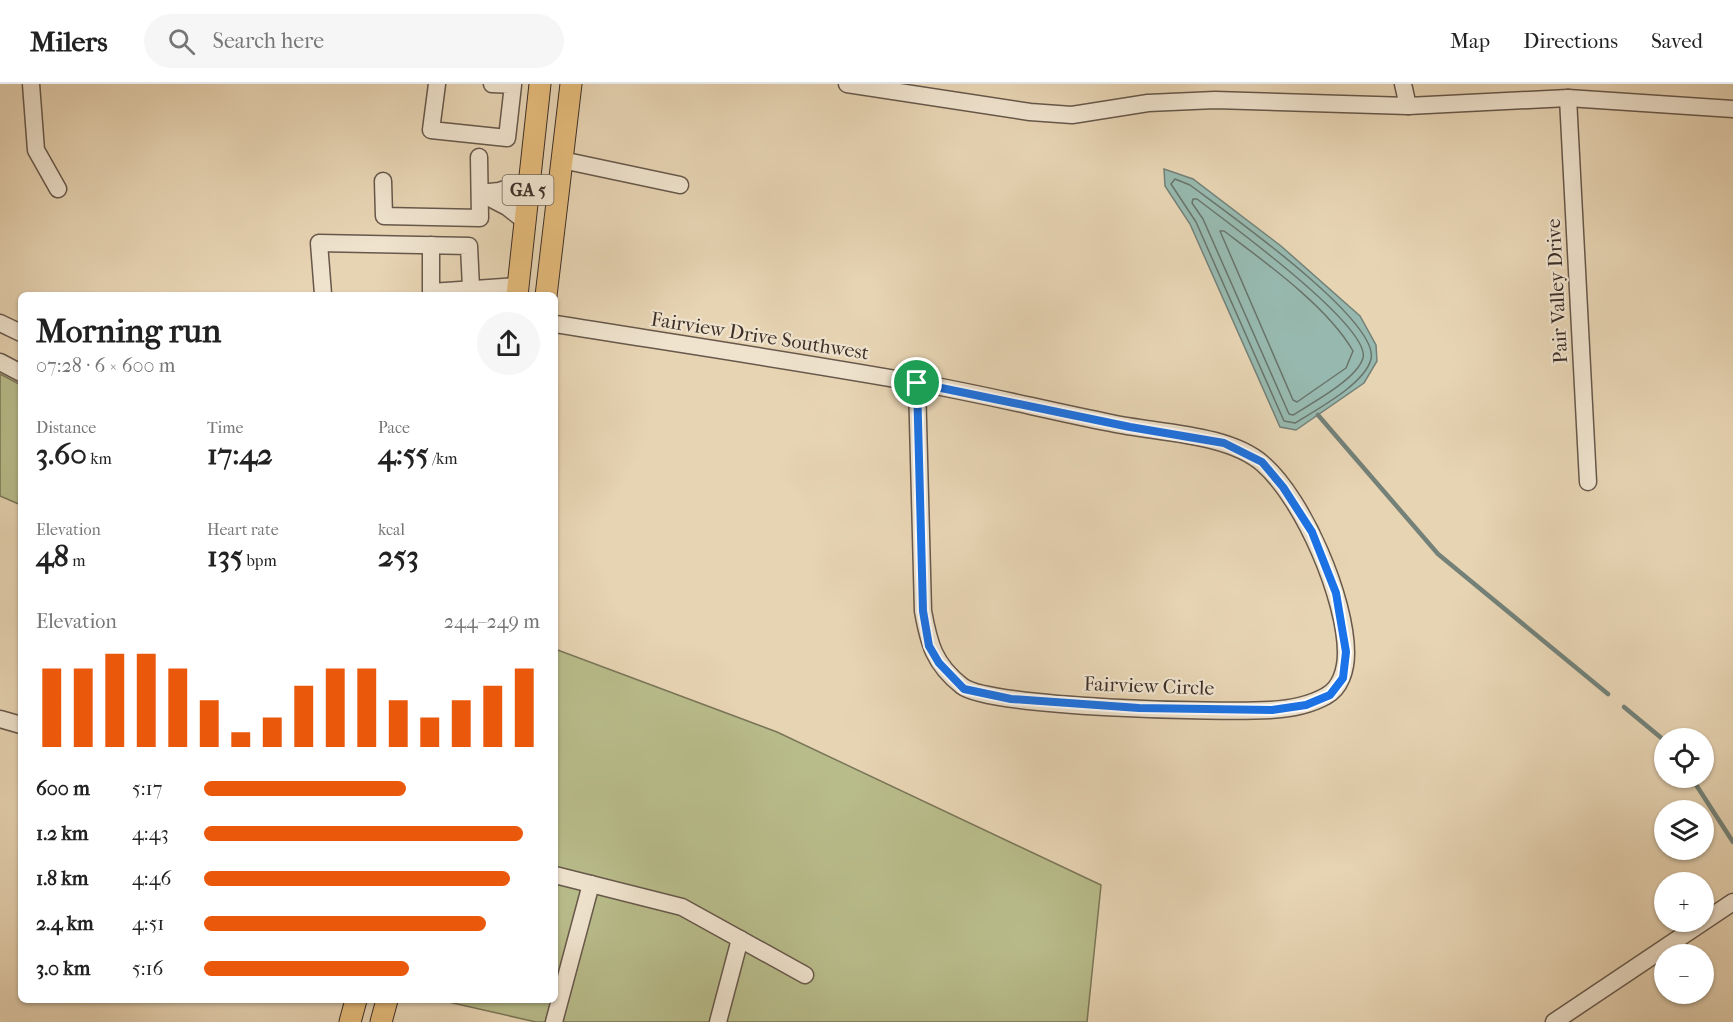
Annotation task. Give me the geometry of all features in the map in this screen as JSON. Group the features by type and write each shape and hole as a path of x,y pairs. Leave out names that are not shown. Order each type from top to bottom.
{"main road":[{"name":"GA 5","path":"517,291 540,84"},
{"name":"GA 5","path":"546,292 571,84"},
{"path":"350,1022 355,1003"},
{"path":"381,1022 386,1003"}],"street":[{"path":"31,84 36,150 58,189"},
{"path":"437,84 431,130 507,138 513,85 492,84"},
{"path":"847,84 1030,112 1072,115 1148,103 1215,100 1408,106 1568,98 1733,109"},
{"path":"1403,84 1408,106"},
{"name":"Pair Valley Drive","path":"1568,98 1588,482"},
{"path":"509,125 535,129"},
{"path":"383,181 384,216 480,218 478,157"},
{"path":"562,160 680,185"},
{"path":"480,193 499,191 529,182"},
{"path":"480,193 507,207 525,221"},
{"path":"323,292 319,243 469,246 471,288"},
{"path":"430,245 431,292 471,288 517,291"},
{"path":"471,288 484,292"},
{"path":"0,322 18,331"},
{"name":"Fairview Drive Southwest","path":"558,324 917,383 1204,440"},
{"path":"0,362 18,371"},
{"name":"Fairview Circle","path":"917,383 920,564 923,611 929,646 939,663 964,689 1011,699 1139,708 1272,710 1306,705 1330,695 1343,678 1346,652 1336,593 1312,532 1283,487 1262,462 1224,443 1204,440"},
{"path":"0,719 18,724"},
{"path":"558,875 682,907 805,975"},
{"path":"554,1022 591,884"},
{"path":"1554,1022 1733,902"},
{"path":"718,1022 740,939"}],"green space":[{"path":"0,374 18,383 18,504 0,496"},
{"path":"558,650 777,732 1101,885 1087,1022 536,1022 453,1003 558,1003"}],"water":[{"path":"1164,169 1193,179 1281,246 1360,316 1376,345 1377,361 1364,383 1296,430 1280,427 1190,224 1165,186"}],"waterway":[{"path":"1318,415 1438,554 1608,694"},
{"path":"1624,707 1654,732"},
{"path":"1698,788 1733,842"}],"route":[{"path":"917,383 1130,427 1224,443 1262,462 1283,487 1312,532 1336,593 1346,652 1343,678 1330,695 1306,705 1272,710 1139,708 1011,699 964,689 939,663 929,646 923,611 920,564 920,417 917,383"}]}
